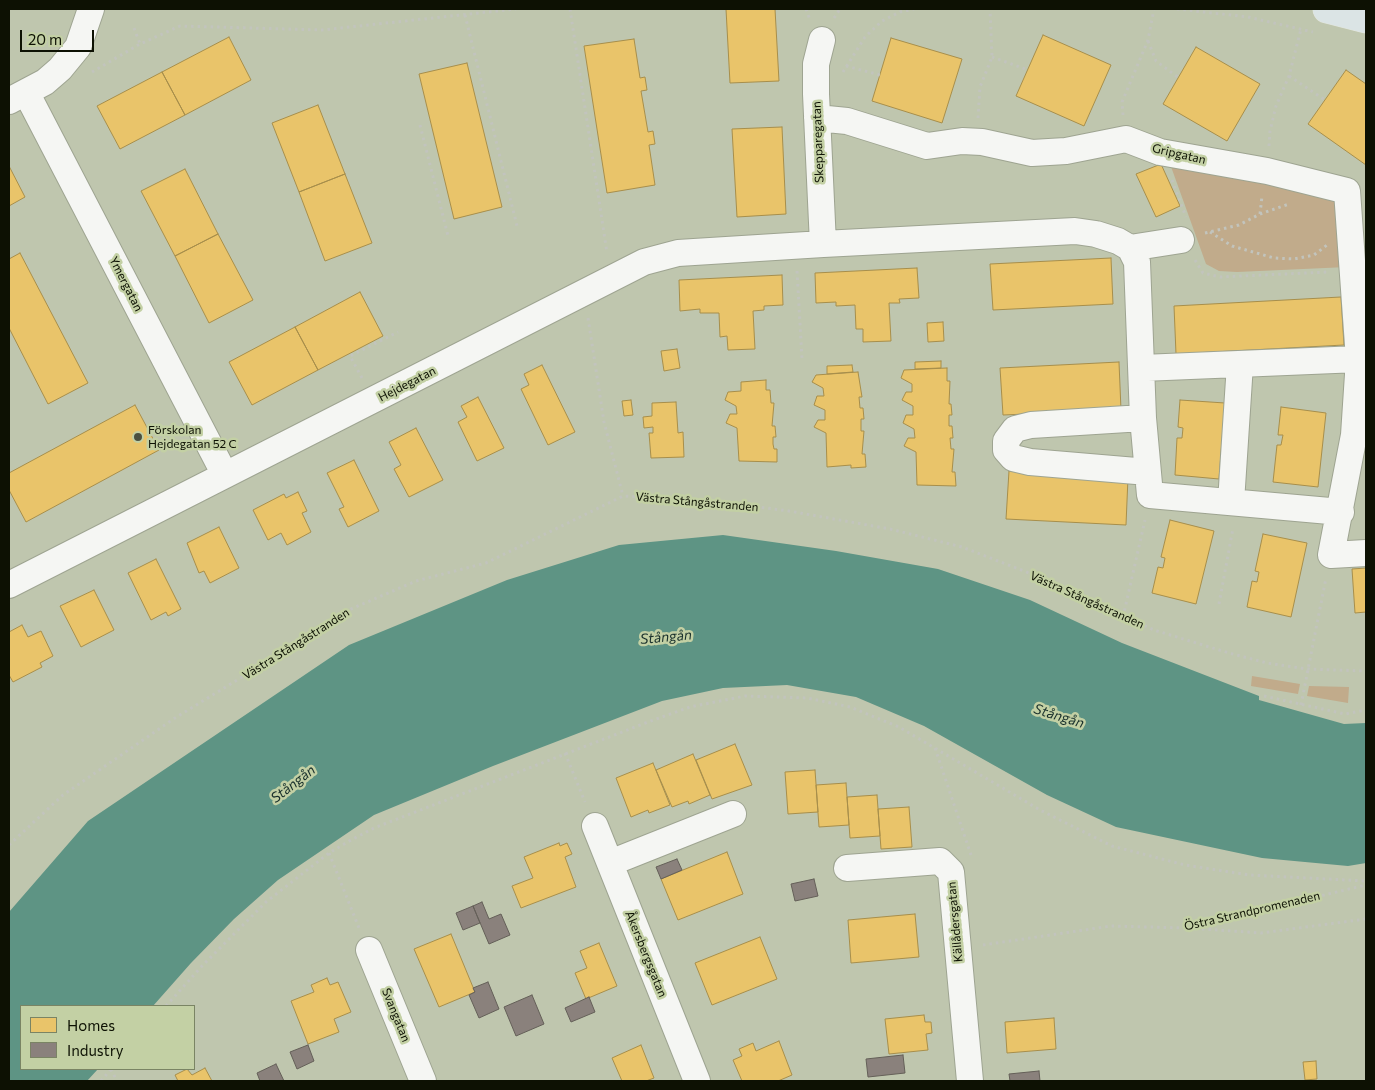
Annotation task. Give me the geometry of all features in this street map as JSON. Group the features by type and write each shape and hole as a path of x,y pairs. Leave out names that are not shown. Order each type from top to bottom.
{"main road":[{"path":"1323,21 1366,19"}],"street":[{"path":"17,97 60,68 78,47 92,9"},
{"name":"Skepparegatan","path":"822,40 816,64 822,244"},
{"name":"Ymergatan","path":"17,97 226,475"},
{"path":"817,106 847,121 926,146 962,141 982,142 1032,153 1066,151 1126,139"},
{"name":"Gripgatan","path":"1126,139 1160,152 1267,171 1347,191 1359,359 1354,435 1331,554"},
{"path":"822,244 1074,231 1118,241 1130,248 1137,262 1143,418 1149,483"},
{"path":"1130,248 1187,238"},
{"name":"Hejdegatan","path":"9,584 374,401 644,262 678,253 822,244"},
{"path":"1142,368 1359,359"},
{"path":"1234,502 1240,364"},
{"path":"1143,418 1031,425 1015,429 1006,441 1006,450 1013,458 1030,462 1149,483 1234,502 1340,512"},
{"path":"1331,554 1366,553"},
{"path":"610,863 734,814"},
{"name":"Åkersbergsgatan","path":"596,826 697,1081"},
{"name":"Källådersgatan","path":"847,868 940,861 951,872 970,1081"},
{"name":"Svangatan","path":"369,950 423,1081"}],"path":[{"path":"90,73 140,44 180,26 322,30 516,9"},
{"path":"570,9 604,239 614,277"},
{"path":"817,106 832,91 865,37 882,21 900,12 914,9"},
{"path":"982,142 978,119 980,87 992,56 990,9"},
{"path":"1126,139 1122,102 1148,40 1154,9"},
{"path":"1177,9 1248,17 1301,29 1323,21"},
{"path":"466,15 517,226"},
{"path":"134,28 140,44"},
{"path":"1260,214 1267,171 1270,131 1276,106 1289,76 1301,29"},
{"path":"1148,40 1156,62 1179,78"},
{"path":"992,56 1028,70"},
{"path":"846,66 880,75"},
{"path":"1289,76 1325,100"},
{"path":"420,125 448,236"},
{"path":"1160,152 1187,238 1203,273 1220,277 1353,270"},
{"path":"1187,238 1239,224 1260,214 1295,203"},
{"path":"1210,231 1232,246 1255,254 1294,259 1314,255 1336,238 1350,237"},
{"path":"796,246 802,359"},
{"path":"584,294 604,422 623,496"},
{"path":"374,401 350,356 398,332"},
{"path":"1123,617 1149,483"},
{"name":"Västra Stångåstranden","path":"9,845 71,790 175,718 296,644 344,612 416,581 486,563 623,496 728,503 890,529 962,547 1047,580 1154,630 1229,653 1267,663 1307,670 1366,671"},
{"path":"1218,604 1234,502"},
{"path":"1302,705 1307,670 1331,554"},
{"path":"1264,696 1345,714 1366,710"},
{"path":"935,748 971,860"},
{"path":"565,753 596,826"},
{"path":"329,853 358,926"},
{"name":"Östra Strandpromenaden","path":"958,949 1111,926 1186,928 1366,885"},
{"path":"1186,928 1261,932 1366,919"},
{"path":"101,1081 110,1070"}],"shaded area":[{"path":"1169,161 1336,196 1347,267 1237,272 1219,271 1206,264"},
{"path":"1252,676 1300,684 1298,694 1251,686"},
{"path":"1309,686 1349,687 1348,703 1307,696"}],"water":[{"name":"Stångån","path":"723,535 836,551 938,569 1030,600 1122,643 1259,696 1259,700 1344,724 1366,723 1366,863 1348,866 1262,858 1116,827 1047,795 924,726 856,697 787,685 723,688 662,701 493,766 374,815 278,880 234,919 154,1005 20,1005 20,1070 97,1070 87,1081 9,1081 9,912 88,821 349,645 507,580 619,545"}],"building: Homes":[{"path":"726,9 775,9 779,81 730,83"},
{"path":"1043,35 1111,65 1084,126 1016,96"},
{"path":"229,37 251,80 185,115 162,72"},
{"path":"891,38 962,59 942,123 872,101"},
{"path":"634,39 640,78 645,77 647,90 641,91 648,132 653,131 655,144 649,145 655,185 607,193 584,46"},
{"path":"1196,47 1260,84 1227,141 1163,104"},
{"path":"467,63 502,207 454,219 419,74"},
{"path":"1346,70 1366,84 1366,165 1308,124"},
{"path":"162,72 185,115 120,149 97,106"},
{"path":"318,105 345,174 299,192 272,123"},
{"path":"782,127 786,214 737,217 732,129"},
{"path":"1161,164 1180,206 1156,217 1136,174"},
{"path":"9,166 25,197 9,206"},
{"path":"185,169 218,234 175,256 141,191"},
{"path":"345,174 372,243 325,261 299,192"},
{"path":"218,234 253,300 209,323 175,256"},
{"path":"20,253 88,383 48,404 9,328 9,259"},
{"path":"1111,258 1113,304 993,310 990,264"},
{"path":"917,268 919,298 899,299 900,303 889,303 891,341 863,342 863,329 856,329 855,305 836,306 836,302 816,303 815,273"},
{"path":"782,275 783,305 764,306 764,310 753,311 755,349 728,350 727,336 720,337 719,313 700,313 700,309 680,311 679,280"},
{"path":"360,292 383,336 318,370 295,327"},
{"path":"1341,297 1344,345 1176,354 1174,306"},
{"path":"943,322 944,341 928,342 927,323"},
{"path":"295,327 318,370 252,405 229,362"},
{"path":"677,349 680,368 664,371 661,351"},
{"path":"941,361 941,368 915,369 915,362"},
{"path":"1119,362 1121,410 1003,415 1000,368"},
{"path":"542,365 575,432 548,445 521,389 529,385 524,374"},
{"path":"852,365 853,372 827,374 827,366"},
{"path":"947,368 947,381 950,381 949,404 951,404 952,415 949,415 949,426 952,426 953,438 950,438 951,449 954,449 952,472 955,472 956,486 917,485 916,452 904,446 908,438 915,438 914,429 903,423 906,415 913,415 913,406 902,400 906,392 912,392 912,384 901,378 904,370"},
{"path":"858,372 862,397 859,397 860,408 863,408 864,419 861,419 861,431 864,431 862,454 865,454 866,467 851,468 851,465 827,467 826,433 814,427 818,420 825,420 825,410 814,405 817,396 824,396 823,388 812,382 816,375"},
{"path":"766,380 766,390 770,390 771,403 774,403 772,426 775,426 776,437 773,437 773,444 774,449 777,449 777,462 739,461 737,428 726,423 730,414 737,414 736,406 725,400 728,392 741,391 741,382"},
{"path":"478,397 504,448 477,461 458,422 467,417 461,406"},
{"path":"631,400 633,415 624,416 622,401"},
{"path":"1180,400 1225,403 1219,479 1175,475 1177,438 1182,438 1183,428 1178,427"},
{"path":"676,402 678,433 683,432 684,457 651,458 649,433 653,433 653,427 644,428 643,417 652,416 652,403"},
{"path":"135,405 159,450 26,522 9,490 9,473"},
{"path":"1281,407 1326,413 1318,487 1273,482 1277,445 1281,445 1283,435 1278,435"},
{"path":"416,428 443,480 409,497 394,469 401,465 389,442"},
{"path":"354,460 379,511 348,527 339,509 344,507 327,473"},
{"path":"1009,471 1128,477 1126,525 1006,519"},
{"path":"298,492 307,511 302,513 311,532 287,545 281,533 268,540 253,510 284,494 286,498"},
{"path":"1170,520 1214,531 1196,604 1152,593 1158,567 1163,568 1165,558 1161,557"},
{"path":"219,527 239,568 210,583 204,571 199,573 187,543"},
{"path":"1263,534 1307,543 1291,617 1247,607 1252,581 1257,582 1259,572 1255,571"},
{"path":"156,559 181,609 168,616 166,612 151,620 128,573"},
{"path":"1366,568 1366,612 1355,613 1352,569"},
{"path":"94,590 114,630 81,647 60,606"},
{"path":"22,625 28,637 41,631 53,656 40,663 42,667 13,682 9,675 9,632"},
{"path":"735,744 752,785 712,799 696,760"},
{"path":"693,754 710,795 689,804 688,801 672,807 656,770"},
{"path":"653,763 670,805 649,813 648,810 631,817 616,778"},
{"path":"815,770 818,812 788,814 785,772"},
{"path":"846,783 849,825 819,827 816,785"},
{"path":"877,795 880,836 850,838 847,797"},
{"path":"909,807 912,847 881,849 878,809"},
{"path":"559,843 560,846 567,843 572,854 565,857 576,887 521,908 512,886 533,878 524,857"},
{"path":"727,852 743,894 678,920 661,879"},
{"path":"915,914 919,957 851,963 848,920"},
{"path":"451,934 475,992 439,1007 414,949"},
{"path":"760,937 777,979 712,1005 695,963"},
{"path":"599,943 617,986 586,999 575,973 587,968 580,951"},
{"path":"327,978 330,985 338,982 351,1012 334,1019 339,1032 308,1044 291,1001 314,992 311,985"},
{"path":"924,1015 925,1022 931,1022 932,1033 926,1034 928,1050 889,1054 885,1019"},
{"path":"1054,1018 1056,1049 1007,1053 1005,1022"},
{"path":"779,1041 792,1075 778,1081 742,1081 733,1060 742,1056 739,1049 753,1043 756,1051"},
{"path":"641,1045 654,1078 646,1081 622,1081 612,1058"},
{"path":"1316,1061 1317,1079 1305,1080 1303,1062"},
{"path":"205,1068 212,1081 178,1081 175,1075 188,1070 192,1075"}],"building: Industry":[{"path":"677,859 682,870 661,879 656,867"},
{"path":"814,879 818,896 795,901 791,884"},
{"path":"482,902 489,919 501,914 510,935 489,944 473,906"},
{"path":"473,906 480,923 463,930 456,913"},
{"path":"488,982 499,1009 479,1018 469,995 475,992 473,988"},
{"path":"532,995 544,1024 516,1036 504,1007"},
{"path":"589,997 595,1012 571,1022 565,1008"},
{"path":"308,1045 314,1061 297,1069 290,1052"},
{"path":"903,1055 905,1073 868,1077 866,1059"},
{"path":"276,1064 284,1081 260,1081 257,1073"},
{"path":"1039,1071 1040,1081 1010,1081 1009,1074"}],"place":[{"name":"Förskolan Hejdegatan 52 C","path":"138,437"}]}
